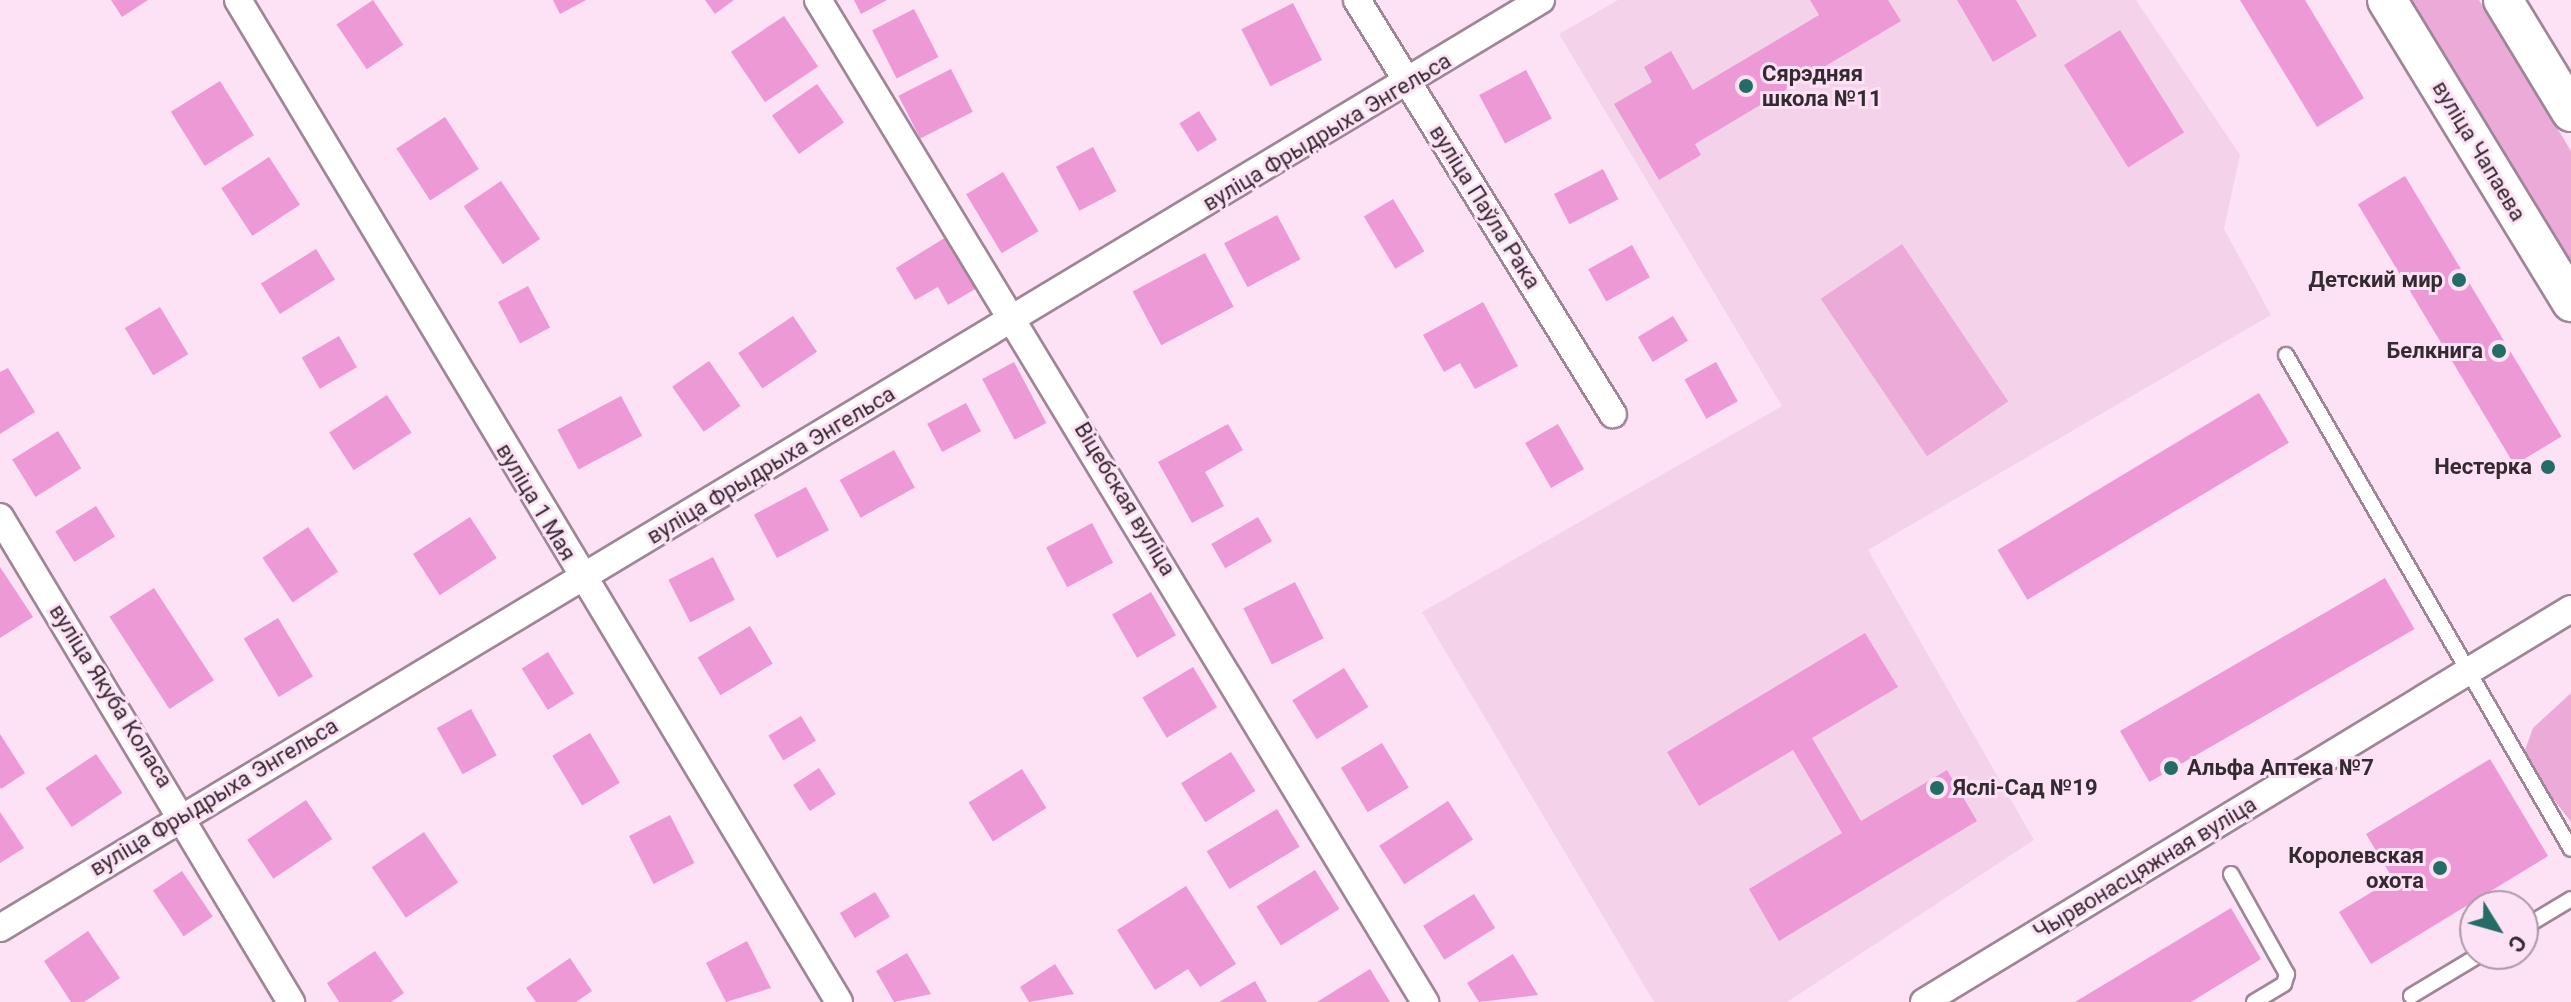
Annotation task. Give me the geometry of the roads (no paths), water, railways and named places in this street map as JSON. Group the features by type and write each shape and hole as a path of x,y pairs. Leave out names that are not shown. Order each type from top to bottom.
{"main road":[{"name":"вуліца Чапаева","path":"2387,0 2571,302"},
{"path":"2503,0 2571,112"}],"street":[{"name":"вуліца 1 Мая","path":"238,0 581,577 839,1002"},
{"name":"Віцебская вуліца","path":"818,0 1018,319 1425,1002"},
{"name":"вуліца Паўла Рака","path":"1357,0 1613,414"},
{"name":"вуліца Фрыдрыха Энгельса","path":"0,928 184,814 1018,319 1541,0"},
{"name":"вуліца Якуба Коласа","path":"0,517 184,814 291,1002"},
{"name":"Чырвонасцяжная вуліца","path":"1924,1002 2571,609"}],"lane":[{"path":"2286,355 2471,670 2571,849"},
{"path":"2231,874 2287,974 2284,984 2254,1002"},
{"path":"2539,918 2571,899"},
{"path":"2411,996 2459,967"}],"place":[{"name":"Сярэдняя школа №11","path":"1746,86"},
{"name":"Детский мир","path":"2459,280"},
{"name":"Белкнига","path":"2499,351"},
{"name":"Нестерка","path":"2548,467"},
{"name":"Альфа Аптека №7","path":"2171,768"},
{"name":"Яслі-Сад №19","path":"1937,788"},
{"name":"Королевская охота","path":"2440,868"}]}
